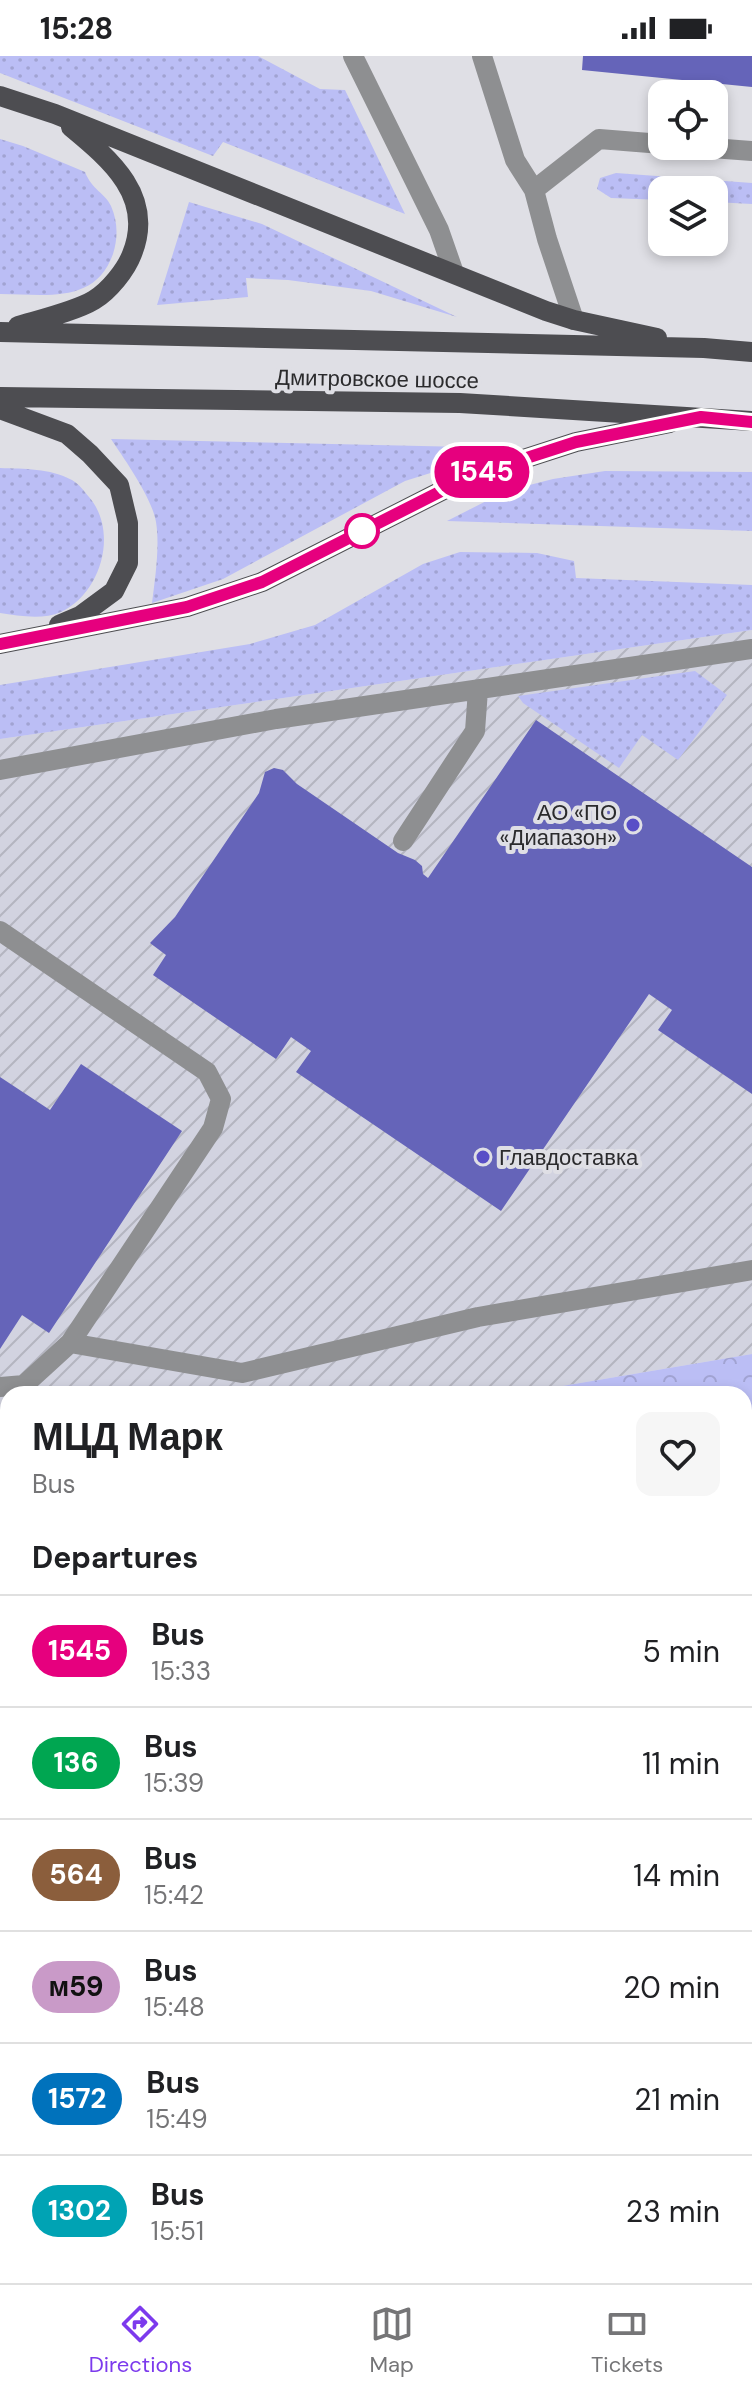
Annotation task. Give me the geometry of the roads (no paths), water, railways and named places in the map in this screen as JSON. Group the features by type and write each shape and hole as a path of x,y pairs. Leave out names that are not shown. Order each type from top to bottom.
{"main road":[{"path":"0,96 55,114 546,311 704,348"},
{"path":"0,332 94,300 126,269 139,238 138,210 127,184 101,152 55,114"},
{"name":"Дмитровское шоссе","path":"0,332 704,348 752,352"},
{"name":"Дмитровское шоссе","path":"0,397 460,403 752,421"},
{"path":"0,409 67,434 90,454 119,485 128,523 128,563 114,591 80,616 26,640"},
{"path":"0,644 187,607 262,582 471,476 576,442 701,417"}],"street":[{"path":"353,56 439,230 454,273"},
{"path":"482,56 515,160 534,190 574,320"},
{"path":"534,190 599,139 648,143"},
{"path":"728,149 752,151"},
{"path":"0,770 276,719 752,649"},
{"path":"403,841 475,731 478,690"},
{"path":"0,931 207,1072 221,1099 213,1128 70,1343 24,1385 12,1386"},
{"path":"70,1343 242,1373 478,1317 752,1270"}],"place":[{"name":"АО «ПО «Диапазон»","path":"633,825"},
{"name":"Главдоставка","path":"483,1157"}]}
